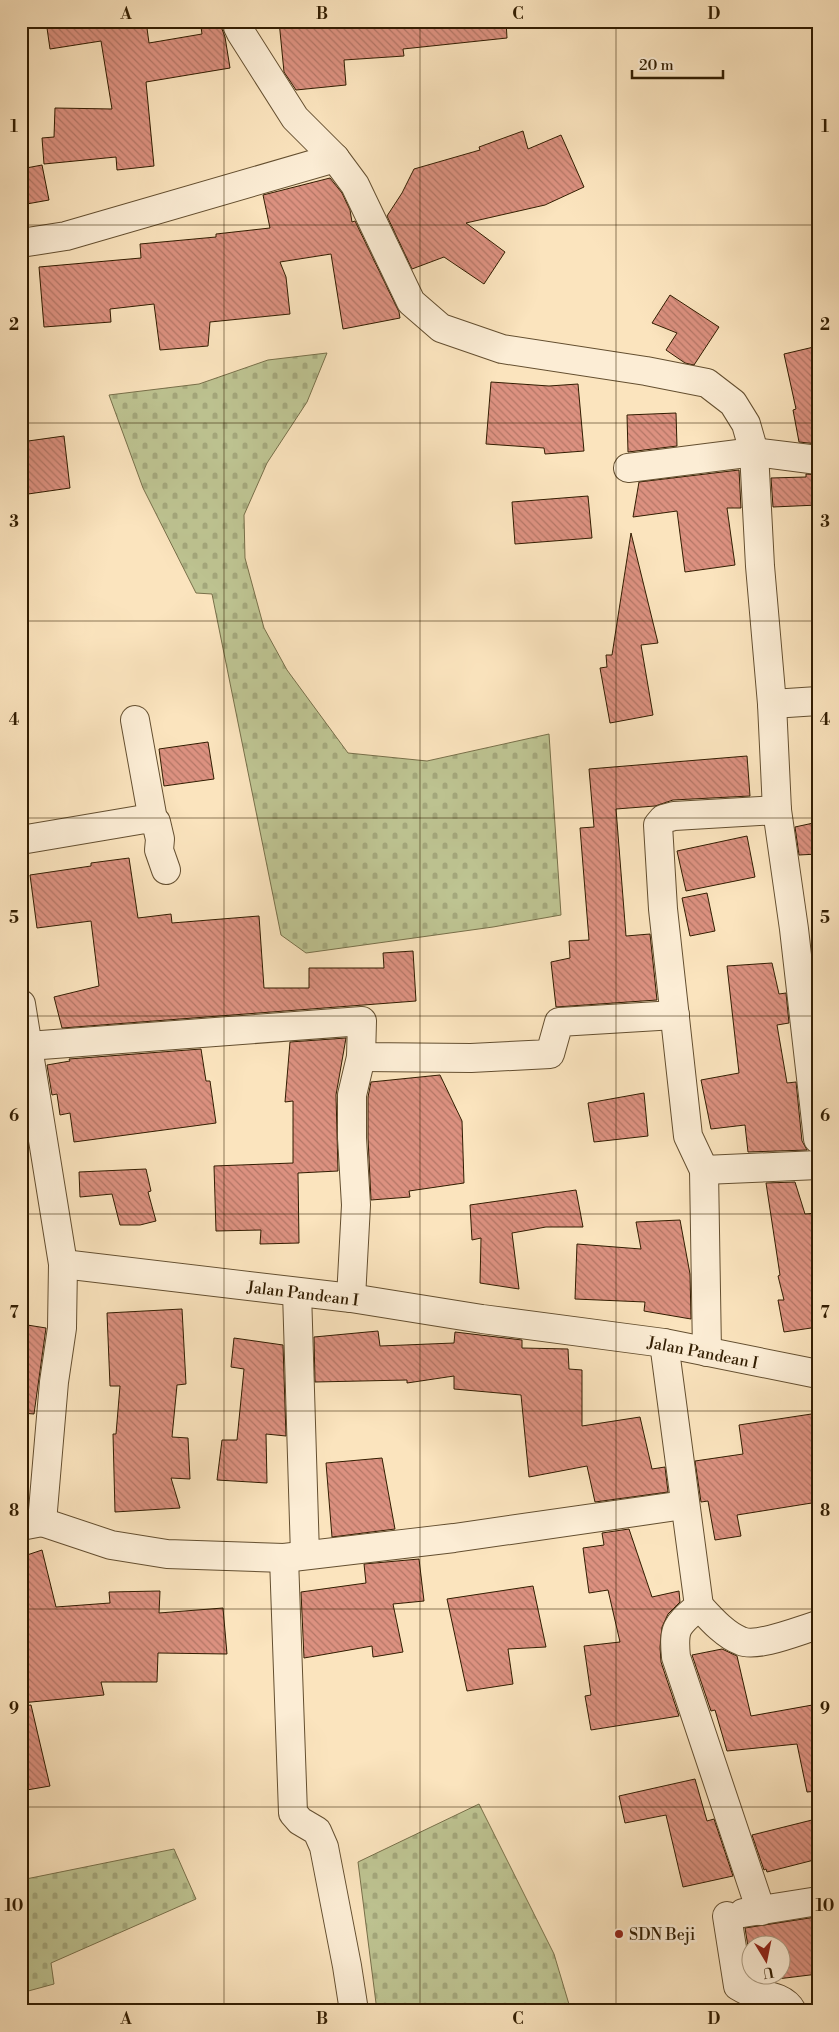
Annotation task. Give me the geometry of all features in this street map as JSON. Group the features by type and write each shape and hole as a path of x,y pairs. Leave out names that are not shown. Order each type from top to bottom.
{"street":[{"path":"235,21 295,118 335,158 355,185 411,302 441,328 502,349 646,371 707,383 733,403 746,424 754,452 760,566 772,704 776,810 794,929 818,1139"},
{"path":"21,243 66,236 335,158"},
{"path":"628,468 754,452 818,460"},
{"path":"772,704 818,700"},
{"path":"135,720 153,820 156,822 158,830 159,850 166,870"},
{"path":"708,1352 704,1170 688,1136 663,909 658,825 663,819 674,816 776,810"},
{"path":"21,840 145,818 153,820"},
{"path":"21,1004 62,1264 62,1328 32,1524 111,1546 167,1554 294,1556 454,1538 684,1505"},
{"path":"360,1056 471,1058 550,1054 559,1022 675,1016"},
{"path":"28,1046 362,1021 360,1056 352,1095 352,1138 356,1205 351,1298"},
{"path":"704,1170 818,1165"},
{"name":"Jalan Pandean I","path":"62,1264 351,1298 482,1319 664,1343 818,1374"},
{"path":"297,1292 293,1814 300,1822 317,1831 324,1847 348,1966 354,2011"},
{"path":"664,1343 684,1505 699,1606 715,1623 742,1642 755,1643 818,1625"},
{"path":"699,1606 677,1627 674,1635 676,1657 761,1911"},
{"path":"792,2011 789,2005 771,1996 750,1993 738,1986 720,1917 818,1901"}],"green space":[{"path":"327,353 307,402 267,463 244,515 245,558 264,628 287,670 348,753 427,761 549,734 561,915 493,927 306,953 281,935 212,594 196,593 143,488 109,395 199,384 268,360"},
{"path":"479,1804 554,1954 571,2011 377,2011 358,1862"},
{"path":"174,1849 196,1899 51,1963 54,1984 21,1993 21,1880"}],"building":[{"path":"46,21 146,21 149,43 202,34 201,27 220,24 225,37 230,68 146,82 154,166 117,170 116,157 44,164 42,138 54,137 55,108 112,109 101,41 50,49"},
{"path":"279,21 506,21 507,38 403,49 404,56 344,60 346,85 296,90 284,72"},
{"path":"523,131 528,149 561,135 584,187 545,205 466,223 505,252 484,284 444,257 412,269 387,216 402,193 414,169 480,150 479,147"},
{"path":"42,165 49,200 21,205 21,169"},
{"path":"330,178 342,193 350,210 352,222 355,221 399,312 400,318 343,329 331,254 280,262 286,277 290,314 210,322 208,346 160,350 154,304 110,309 111,322 44,327 39,267 141,258 140,244 216,237 216,234 270,228 263,195"},
{"path":"670,295 719,327 694,365 685,363 666,350 677,333 652,323"},
{"path":"818,346 818,444 799,442 793,410 796,409 784,354"},
{"path":"491,382 549,386 578,384 584,451 545,454 544,448 486,444"},
{"path":"676,413 677,446 628,452 627,415"},
{"path":"64,436 70,488 21,495 21,442"},
{"path":"739,470 741,508 727,508 735,565 685,572 677,511 633,517 639,482"},
{"path":"806,474 818,475 818,505 773,507 771,478 806,477"},
{"path":"588,496 592,538 515,544 512,502"},
{"path":"631,533 658,643 641,645 653,715 610,723 600,668 607,667 606,655 612,655"},
{"path":"208,742 214,779 164,786 159,749"},
{"path":"747,756 750,796 673,800 655,806 616,809 626,936 650,934 657,1000 556,1007 551,962 570,958 569,941 589,940 580,828 594,827 589,769"},
{"path":"818,822 818,854 799,855 795,827"},
{"path":"747,836 755,877 686,891 677,851"},
{"path":"129,858 138,918 171,914 172,923 259,916 264,988 309,988 309,968 384,968 383,953 413,951 416,1001 62,1028 54,997 99,986 91,921 37,928 30,875 91,866 91,863"},
{"path":"707,893 715,931 690,936 682,898"},
{"path":"772,963 779,994 786,993 789,1023 777,1025 787,1083 796,1082 802,1141 807,1150 748,1152 745,1125 711,1129 701,1080 739,1073 727,966"},
{"path":"346,1038 336,1095 338,1171 298,1173 299,1243 260,1244 261,1230 216,1231 214,1166 293,1163 293,1101 285,1102 290,1042"},
{"path":"201,1049 206,1081 210,1081 216,1123 74,1142 70,1113 60,1115 57,1094 52,1095 47,1065 70,1061 69,1059"},
{"path":"440,1075 462,1121 464,1183 409,1191 410,1197 371,1200 368,1097 371,1082"},
{"path":"644,1093 648,1136 594,1142 588,1103"},
{"path":"146,1169 151,1191 148,1192 156,1221 140,1225 120,1225 112,1194 80,1197 79,1172"},
{"path":"795,1182 805,1214 818,1213 818,1327 784,1332 778,1300 784,1300 778,1276 780,1275 766,1183"},
{"path":"576,1190 583,1227 546,1227 512,1233 519,1289 480,1283 481,1238 472,1240 470,1205"},
{"path":"680,1220 690,1274 691,1319 644,1311 645,1302 575,1299 577,1244 641,1249 636,1222"},
{"path":"182,1309 186,1384 177,1385 172,1437 188,1438 190,1479 171,1478 180,1508 115,1512 113,1434 116,1434 120,1386 110,1386 107,1313"},
{"path":"21,1324 46,1328 34,1414 21,1413"},
{"path":"378,1331 380,1346 454,1343 455,1332 522,1340 522,1348 568,1349 569,1369 582,1370 582,1426 640,1417 652,1469 665,1467 668,1492 595,1502 587,1466 529,1477 521,1395 454,1389 454,1376 407,1383 407,1380 315,1382 314,1337"},
{"path":"234,1338 283,1345 286,1436 266,1434 267,1483 217,1480 222,1440 237,1440 244,1369 231,1367"},
{"path":"818,1413 818,1502 737,1515 741,1536 715,1540 708,1501 701,1502 695,1461 743,1454 739,1425"},
{"path":"382,1458 395,1529 332,1537 326,1463"},
{"path":"629,1529 652,1597 679,1591 680,1602 668,1614 662,1627 660,1647 661,1662 679,1716 591,1730 585,1696 591,1695 584,1646 620,1642 608,1590 589,1593 583,1548 604,1545 602,1533"},
{"path":"42,1550 56,1607 110,1603 109,1592 160,1591 159,1613 223,1608 227,1654 158,1653 157,1682 101,1682 104,1695 21,1703 21,1557"},
{"path":"419,1559 424,1601 393,1604 403,1652 373,1657 372,1646 304,1658 301,1592 366,1583 364,1564"},
{"path":"533,1586 546,1647 508,1649 513,1684 467,1691 447,1599"},
{"path":"722,1649 737,1656 751,1716 818,1704 818,1791 807,1792 797,1744 727,1751 715,1710 711,1711 692,1655"},
{"path":"31,1705 50,1786 21,1791 21,1706"},
{"path":"695,1779 707,1821 714,1819 733,1876 683,1887 666,1815 625,1823 619,1796"},
{"path":"812,1820 818,1841 818,1859 767,1872 766,1869 764,1870 752,1835"},
{"path":"816,1917 818,1974 792,1977 792,1934 746,1934 745,1928"}],"place":[{"name":"SDN Beji","path":"619,1934"}]}
